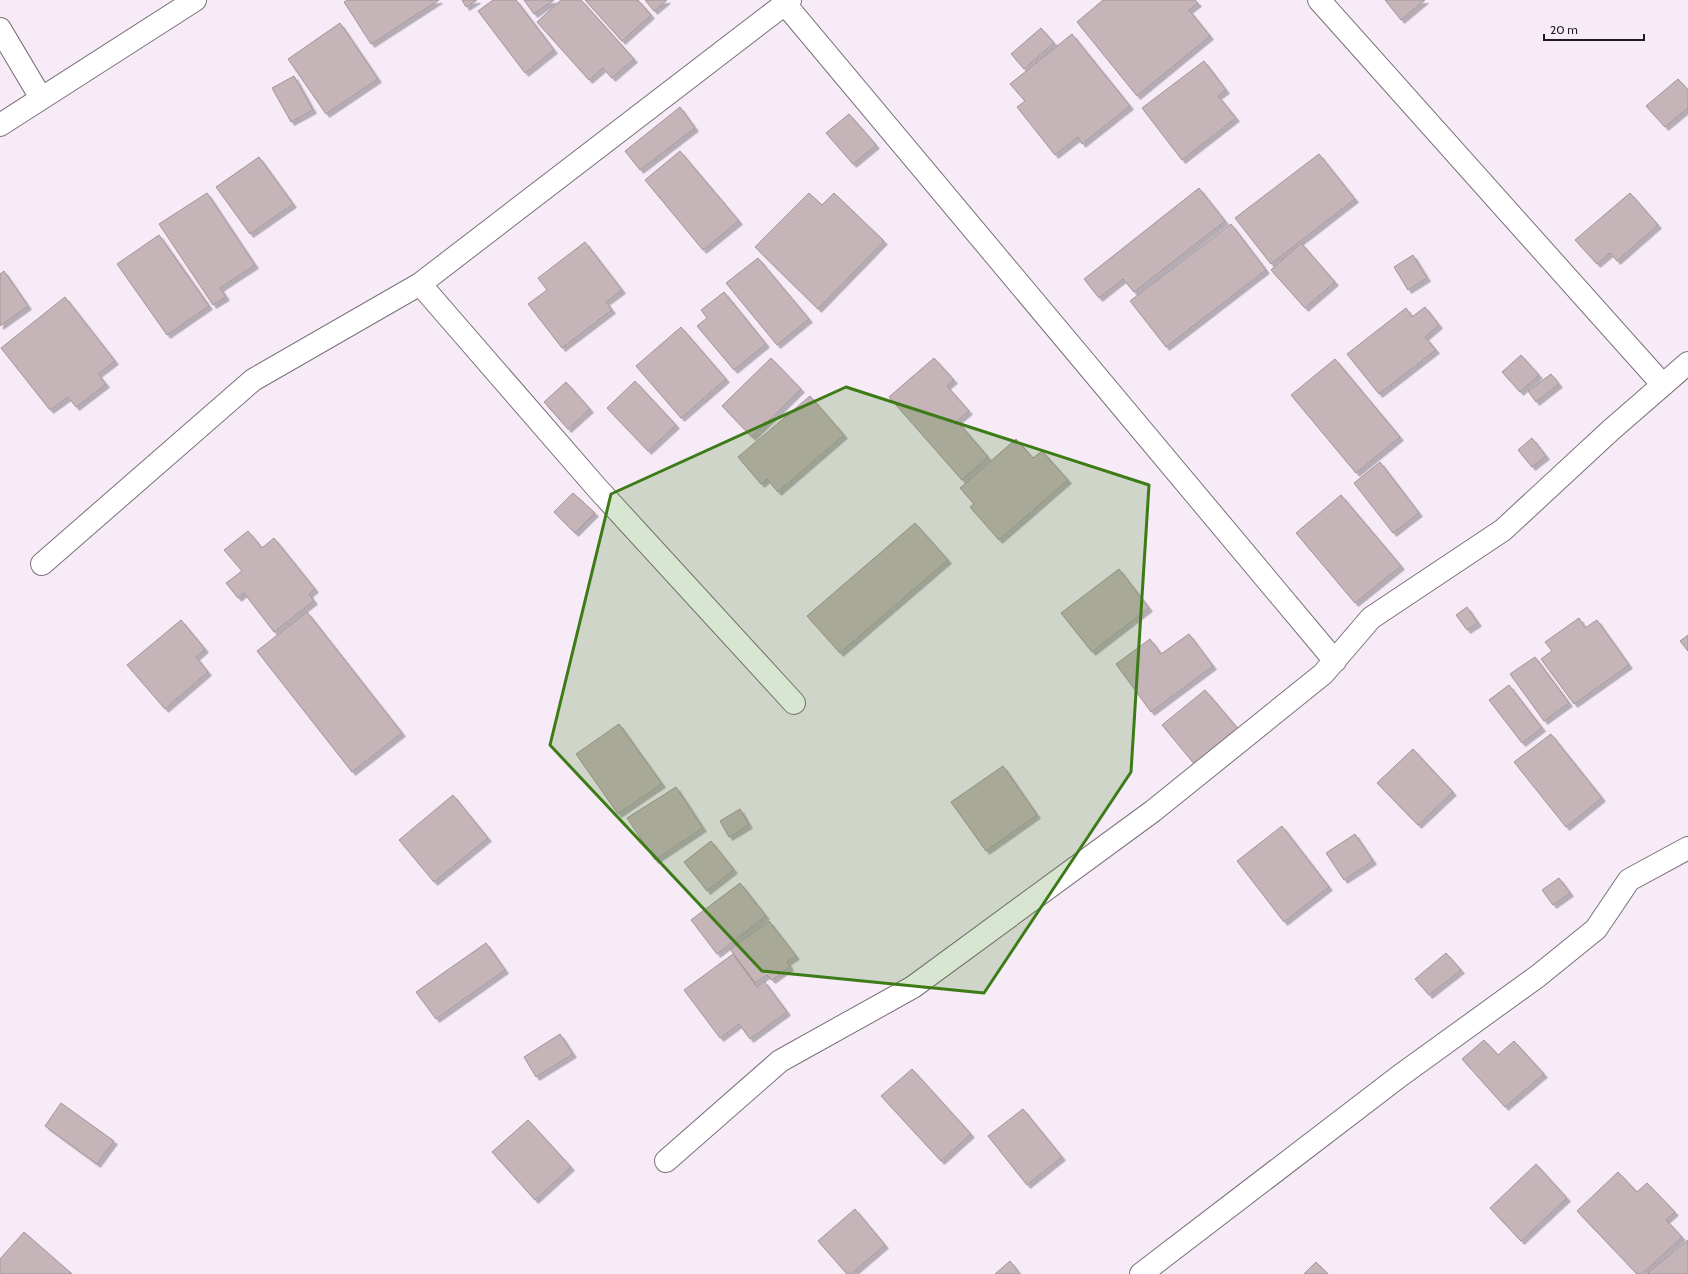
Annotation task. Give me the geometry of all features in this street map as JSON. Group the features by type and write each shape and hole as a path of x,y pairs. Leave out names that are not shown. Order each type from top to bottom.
{"street":[{"path":"0,125 195,0"},
{"path":"1318,0 1663,385"},
{"path":"42,564 253,380 420,284 788,2 1334,661"},
{"path":"0,29 41,98"},
{"path":"420,284 597,488 794,703"},
{"path":"666,1161 780,1061 913,987 1153,811 1324,674 1371,618 1503,530 1611,430 1688,363"},
{"path":"1141,1274 1401,1075 1538,976 1596,929 1629,880 1688,848"}],"highlighted area":[{"path":"846,387 1149,485 1131,772 984,993 762,971 550,745 611,494"}],"building":[{"path":"348,0 439,0 371,44 344,2"},
{"path":"462,0 477,0 466,7"},
{"path":"493,0 516,0 554,50 525,73 478,11"},
{"path":"524,0 554,0 534,14"},
{"path":"561,0 581,0 634,59 612,78 603,68 589,80 537,22"},
{"path":"585,0 638,0 651,15 622,41"},
{"path":"645,0 667,0 654,11"},
{"path":"1103,0 1195,0 1198,3 1189,10 1210,36 1137,96 1077,22"},
{"path":"1385,0 1425,0 1401,20"},
{"path":"340,23 378,79 326,114 288,59"},
{"path":"1041,28 1054,43 1024,69 1011,54"},
{"path":"1072,34 1130,106 1082,144 1078,137 1055,155 1017,107 1025,101 1010,84"},
{"path":"1204,61 1226,90 1218,96 1236,118 1182,160 1142,108"},
{"path":"294,76 313,110 291,122 272,88"},
{"path":"1678,79 1688,90 1688,108 1665,127 1646,106"},
{"path":"680,107 695,128 640,170 625,151"},
{"path":"849,114 876,145 853,164 826,133"},
{"path":"680,151 739,221 703,250 645,180"},
{"path":"1319,154 1355,199 1271,264 1235,218"},
{"path":"259,157 293,204 250,234 216,187"},
{"path":"1199,188 1225,221 1134,292 1123,279 1099,298 1084,279"},
{"path":"207,193 255,265 220,288 226,297 213,305 159,224"},
{"path":"809,193 822,205 834,193 884,241 818,309 755,247"},
{"path":"1630,193 1658,225 1617,261 1610,253 1597,264 1575,240"},
{"path":"1231,224 1266,270 1166,347 1130,301"},
{"path":"159,235 209,306 167,335 117,264"},
{"path":"585,242 622,290 606,302 612,310 562,348 528,304 547,290 538,278"},
{"path":"1301,243 1335,282 1305,308 1271,270"},
{"path":"1413,255 1427,278 1408,290 1394,267"},
{"path":"758,258 809,319 777,345 726,283"},
{"path":"4,271 28,306 0,326 0,274"},
{"path":"724,292 766,344 734,370 697,326 707,318 701,310"},
{"path":"65,297 115,361 98,374 106,384 76,407 68,397 50,410 1,348"},
{"path":"1425,307 1439,325 1425,337 1436,350 1379,394 1347,354 1406,308 1412,317"},
{"path":"681,327 726,379 681,418 636,366"},
{"path":"1521,355 1539,375 1520,392 1502,372"},
{"path":"771,358 801,389 752,437 722,406"},
{"path":"934,358 954,380 947,386 969,411 957,421 988,457 962,480 889,397"},
{"path":"1335,359 1400,437 1356,473 1291,395"},
{"path":"1551,374 1559,384 1536,402 1528,391"},
{"path":"635,381 676,425 648,451 607,408"},
{"path":"566,382 590,409 568,429 544,402"},
{"path":"810,396 844,435 778,492 767,479 761,484 738,457"},
{"path":"1532,438 1546,456 1532,467 1518,450"},
{"path":"1016,439 1033,458 1042,451 1068,480 999,540 970,507 974,504 960,488"},
{"path":"1380,462 1419,513 1393,533 1354,483"},
{"path":"573,493 595,513 575,533 554,512"},
{"path":"1341,495 1401,566 1355,603 1296,533"},
{"path":"915,523 948,560 840,653 807,616"},
{"path":"248,531 262,548 274,538 315,589 309,594 314,601 274,632 244,593 238,598 226,583 242,571 224,550"},
{"path":"1119,569 1149,608 1092,652 1061,613"},
{"path":"1467,607 1478,623 1467,630 1456,615"},
{"path":"307,612 402,733 352,772 257,651"},
{"path":"1579,618 1585,628 1597,620 1629,665 1574,704 1541,659 1552,651 1545,642"},
{"path":"181,620 205,649 196,657 208,672 165,709 127,665"},
{"path":"1189,634 1213,666 1151,712 1116,664 1150,639 1161,654"},
{"path":"1688,635 1688,651 1680,641"},
{"path":"1535,657 1569,703 1544,721 1510,674"},
{"path":"1509,685 1542,728 1522,743 1489,700"},
{"path":"1205,690 1239,730 1196,766 1162,725"},
{"path":"619,724 662,784 618,814 576,754"},
{"path":"1551,734 1602,798 1566,827 1514,762"},
{"path":"1413,749 1453,792 1418,825 1377,783"},
{"path":"1003,766 1037,815 986,851 951,802"},
{"path":"676,787 703,828 655,860 627,818"},
{"path":"453,795 488,838 434,882 399,840"},
{"path":"740,809 749,825 729,837 720,821"},
{"path":"1282,826 1329,887 1284,922 1237,861"},
{"path":"1355,834 1373,861 1344,880 1326,853"},
{"path":"711,841 734,870 707,891 684,862"},
{"path":"1559,878 1570,893 1553,905 1542,890"},
{"path":"740,883 766,916 717,954 691,920"},
{"path":"769,921 796,956 787,962 790,967 772,980 767,975 755,983 730,949"},
{"path":"486,943 505,970 436,1019 416,992"},
{"path":"1446,953 1461,970 1429,995 1415,979"},
{"path":"733,954 757,987 764,981 787,1012 750,1039 739,1024 720,1038 684,990"},
{"path":"560,1034 573,1054 536,1077 524,1057"},
{"path":"1484,1040 1498,1055 1514,1041 1544,1074 1505,1107 1462,1059"},
{"path":"912,1069 971,1134 941,1161 881,1096"},
{"path":"61,1103 114,1141 97,1164 45,1126"},
{"path":"1023,1109 1062,1157 1027,1185 988,1136"},
{"path":"528,1120 571,1167 535,1200 492,1152"},
{"path":"1536,1164 1567,1198 1521,1241 1490,1208"},
{"path":"1618,1172 1637,1192 1647,1183 1675,1212 1666,1220 1682,1237 1642,1274 1637,1274 1577,1211"},
{"path":"855,1209 885,1245 851,1274 847,1274 818,1241"},
{"path":"24,1232 72,1274 0,1274 0,1259"},
{"path":"1688,1240 1688,1274 1648,1273"},
{"path":"1010,1261 1020,1274 995,1274"},
{"path":"1316,1262 1328,1274 1304,1274"}]}
